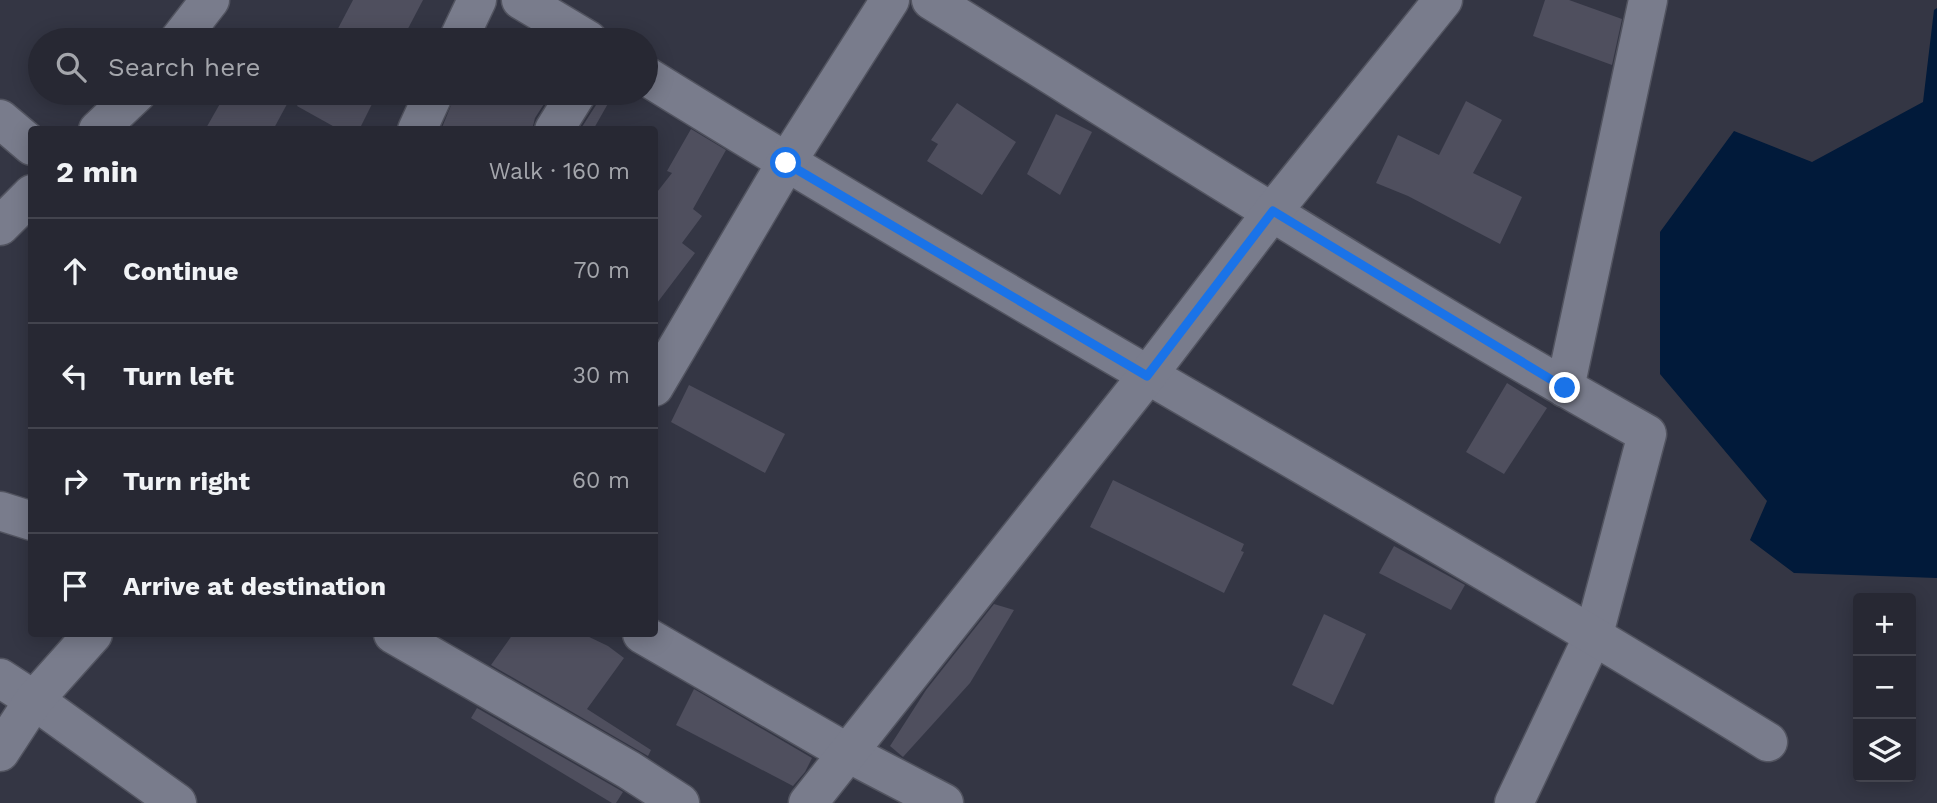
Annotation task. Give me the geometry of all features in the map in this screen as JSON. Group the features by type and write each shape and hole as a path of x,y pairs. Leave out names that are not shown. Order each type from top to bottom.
{"street":[{"path":"188,28 210,0"},
{"path":"464,28 477,0"},
{"path":"522,0 568,28"},
{"path":"658,380 786,163 890,0"},
{"path":"931,0 1565,388 1647,434 1594,634 1514,803"},
{"path":"1565,388 1648,0"},
{"path":"808,803 1147,376 1431,4"},
{"path":"658,83 786,163 1147,376 1594,634 1768,742"},
{"path":"102,126 124,105"},
{"path":"419,126 428,105"},
{"path":"556,126 570,105"},
{"path":"0,119 28,143"},
{"path":"0,226 28,198"},
{"path":"0,511 28,521"},
{"path":"0,752 34,700 90,637"},
{"path":"398,637 617,763 680,803"},
{"path":"647,637 846,752 944,803"},
{"path":"0,678 177,803"}],"water":[{"path":"1937,8 1937,578 1794,573 1750,540 1767,501 1660,374 1660,232 1734,131 1812,162 1923,102 1934,10"}],"building":[{"path":"353,0 423,0 408,28 338,28"},
{"path":"1545,0 1569,0 1622,19 1612,65 1533,36"},
{"path":"1466,101 1502,120 1473,173 1522,197 1500,244 1408,196 1376,183 1398,135 1439,155"},
{"path":"957,103 1016,142 982,195 927,161 938,144 931,140"},
{"path":"219,105 287,105 275,126 207,126"},
{"path":"372,105 361,126 333,126 297,106"},
{"path":"451,105 543,105 533,126 443,126"},
{"path":"596,105 607,105 595,126 583,126"},
{"path":"1056,114 1092,132 1060,195 1027,174"},
{"path":"691,129 726,150 693,209 702,216 682,243 695,253 658,302 658,191 672,173 667,171"},
{"path":"1507,383 1547,408 1504,474 1466,452"},
{"path":"689,385 785,434 765,473 671,422"},
{"path":"1113,480 1244,544 1241,551 1244,552 1224,593 1090,527"},
{"path":"1394,546 1465,585 1451,610 1379,573"},
{"path":"994,604 1014,610 970,683 903,757 890,746 926,690"},
{"path":"1324,614 1366,634 1333,705 1292,685"},
{"path":"511,637 589,637 608,646 624,658 587,709 651,750 648,756 491,665"},
{"path":"694,689 812,758 793,786 676,725"},
{"path":"477,708 623,792 616,803 612,803 471,718"}],"route":[{"path":"786,163 1147,376 1273,211 1565,388"}]}
